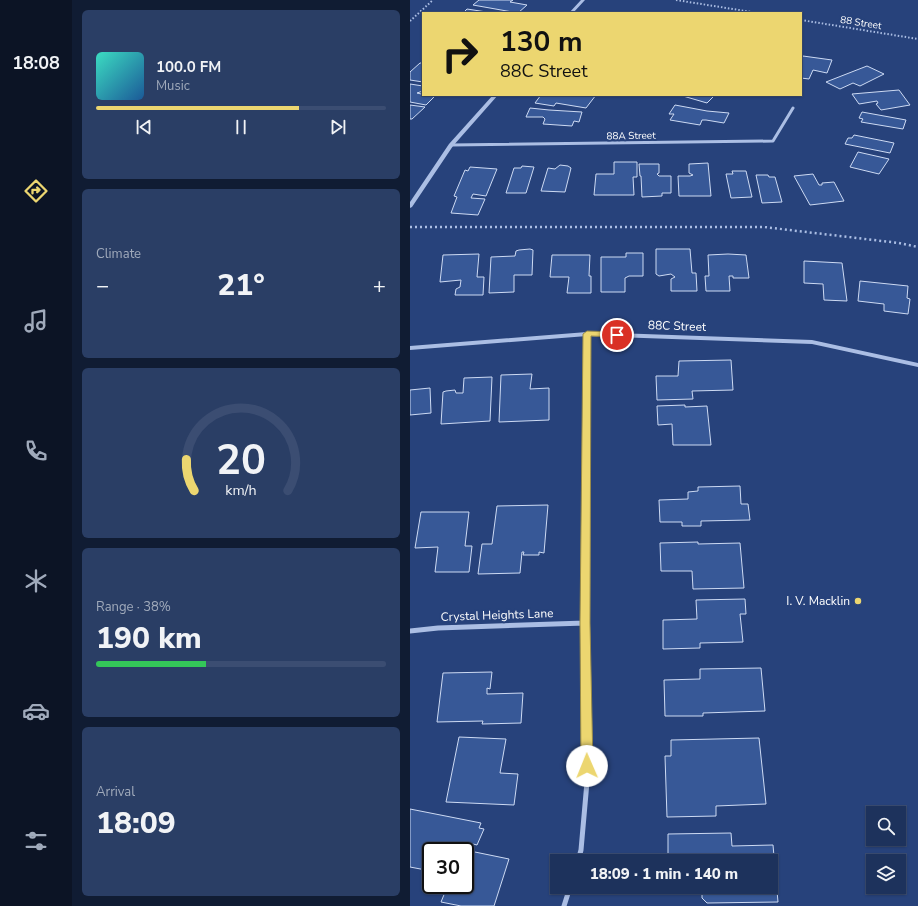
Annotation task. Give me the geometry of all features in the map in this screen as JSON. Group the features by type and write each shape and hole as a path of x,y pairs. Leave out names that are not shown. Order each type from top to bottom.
{"street":[{"path":"573,12 583,0"},
{"path":"410,206 450,145 495,96"},
{"name":"88A Street","path":"450,145 773,141 793,108"},
{"path":"580,854 587,782 585,623 587,334"},
{"name":"88C Street","path":"410,348 587,334 812,342 918,365"},
{"name":"Crystal Heights Lane","path":"410,631 438,628 585,623"},
{"path":"564,906 568,894"}],"path":[{"path":"410,21 433,0"},
{"path":"676,0 752,12"},
{"name":"88 Street","path":"802,20 918,39"},
{"path":"410,227 764,227 899,243 918,247"}],"building":[{"path":"479,0 513,0 510,2 527,5 519,12 512,12 473,5"},
{"path":"467,9 486,12 464,12"},
{"path":"803,56 832,60 827,73 813,70 809,79 802,78"},
{"path":"422,63 422,82 410,80 410,72"},
{"path":"867,66 884,74 860,86 853,83 840,89 826,82"},
{"path":"410,84 422,86 422,91 417,93 422,94 422,96 434,97 426,105 410,102"},
{"path":"899,90 910,105 881,110 876,104 878,103 877,101 859,104 852,94"},
{"path":"540,96 595,96 586,108 556,103 554,106 535,103"},
{"path":"683,96 714,96 707,103"},
{"path":"410,105 425,107 412,119 410,119"},
{"path":"675,105 707,111 729,113 724,123 702,120 700,125 670,120 674,114 669,114"},
{"path":"530,108 582,112 579,122 574,121 572,126 543,124 545,119 543,117 526,117"},
{"path":"862,112 906,120 903,129 861,122 863,119 859,118"},
{"path":"854,135 894,143 890,153 845,144 848,138 852,138"},
{"path":"858,152 889,159 879,174 850,167"},
{"path":"614,162 637,162 637,177 633,177 634,195 594,195 596,174 614,174"},
{"path":"708,163 711,196 679,196 678,176 693,175 689,173 689,164"},
{"path":"639,164 659,164 659,173 657,174 659,176 671,176 671,193 662,193 662,196 642,197"},
{"path":"560,165 571,168 565,192 541,191 548,168 555,169"},
{"path":"522,166 534,167 526,193 506,193 514,168 521,168"},
{"path":"470,167 497,169 486,196 473,194 471,198 485,199 478,215 451,213 457,197 454,196 465,170 468,171"},
{"path":"732,171 746,171 752,197 731,198 726,174 733,174"},
{"path":"813,174 819,185 822,185 822,183 834,182 844,201 810,205 794,176"},
{"path":"756,175 768,175 769,177 775,177 782,202 762,203"},
{"path":"656,249 690,249 692,273 696,273 697,291 671,291 671,279 675,277 671,274 659,276 656,274"},
{"path":"533,250 532,275 514,275 514,292 489,293 491,257 515,256 516,251"},
{"path":"626,253 643,253 643,276 629,276 625,278 625,292 601,292 601,257 626,257"},
{"path":"479,254 477,277 484,277 483,295 455,295 456,289 460,287 461,280 440,282 443,255"},
{"path":"552,255 590,255 589,276 591,276 591,293 567,293 569,277 550,277"},
{"path":"708,255 746,255 749,278 733,278 733,276 729,276 730,291 706,291 705,276 709,276"},
{"path":"804,261 842,263 847,301 824,300 823,284 804,283"},
{"path":"860,281 908,286 907,298 910,299 908,314 884,311 884,304 858,301"},
{"path":"731,360 733,390 692,391 693,399 657,400 656,376 678,376 679,361"},
{"path":"532,374 530,389 549,388 549,420 499,422 501,375"},
{"path":"492,377 490,421 441,424 443,392 455,390 456,393 463,393 464,378"},
{"path":"430,388 431,413 410,415 410,390"},
{"path":"685,405 685,407 707,406 711,445 673,445 672,424 658,425 657,406"},
{"path":"740,486 741,504 748,504 750,520 701,521 701,526 682,526 682,522 660,522 659,500 688,499 688,492 698,491 698,487"},
{"path":"548,505 544,553 539,552 539,555 523,555 524,552 522,552 520,573 478,574 482,544 492,544 497,506"},
{"path":"421,512 469,512 465,546 472,546 469,572 435,572 438,547 415,548"},
{"path":"698,542 698,544 740,543 744,588 693,589 692,571 661,571 660,543"},
{"path":"745,599 746,614 740,614 743,642 700,643 700,648 663,649 663,620 697,619 696,600"},
{"path":"761,668 765,711 703,713 703,716 665,716 664,680 700,679 700,669"},
{"path":"492,672 490,689 487,688 487,694 523,693 521,723 482,724 483,721 437,722 443,673"},
{"path":"459,737 506,739 500,773 518,774 514,805 446,802"},
{"path":"759,738 766,804 716,806 716,816 667,817 665,756 671,756 671,740"},
{"path":"410,809 481,823 479,828 484,829 477,845 474,844 474,842 422,842 422,869 410,867"},
{"path":"731,833 732,846 773,845 774,854 668,854 668,834"},
{"path":"474,852 509,859 494,906 461,906 441,902 444,894 474,894"},
{"path":"702,894 777,894 778,902 707,903 702,898"}],"place":[{"name":"I. V. Macklin","path":"858,601"}],"route":[{"path":"587,766 585,623 587,334 617,335"}]}
